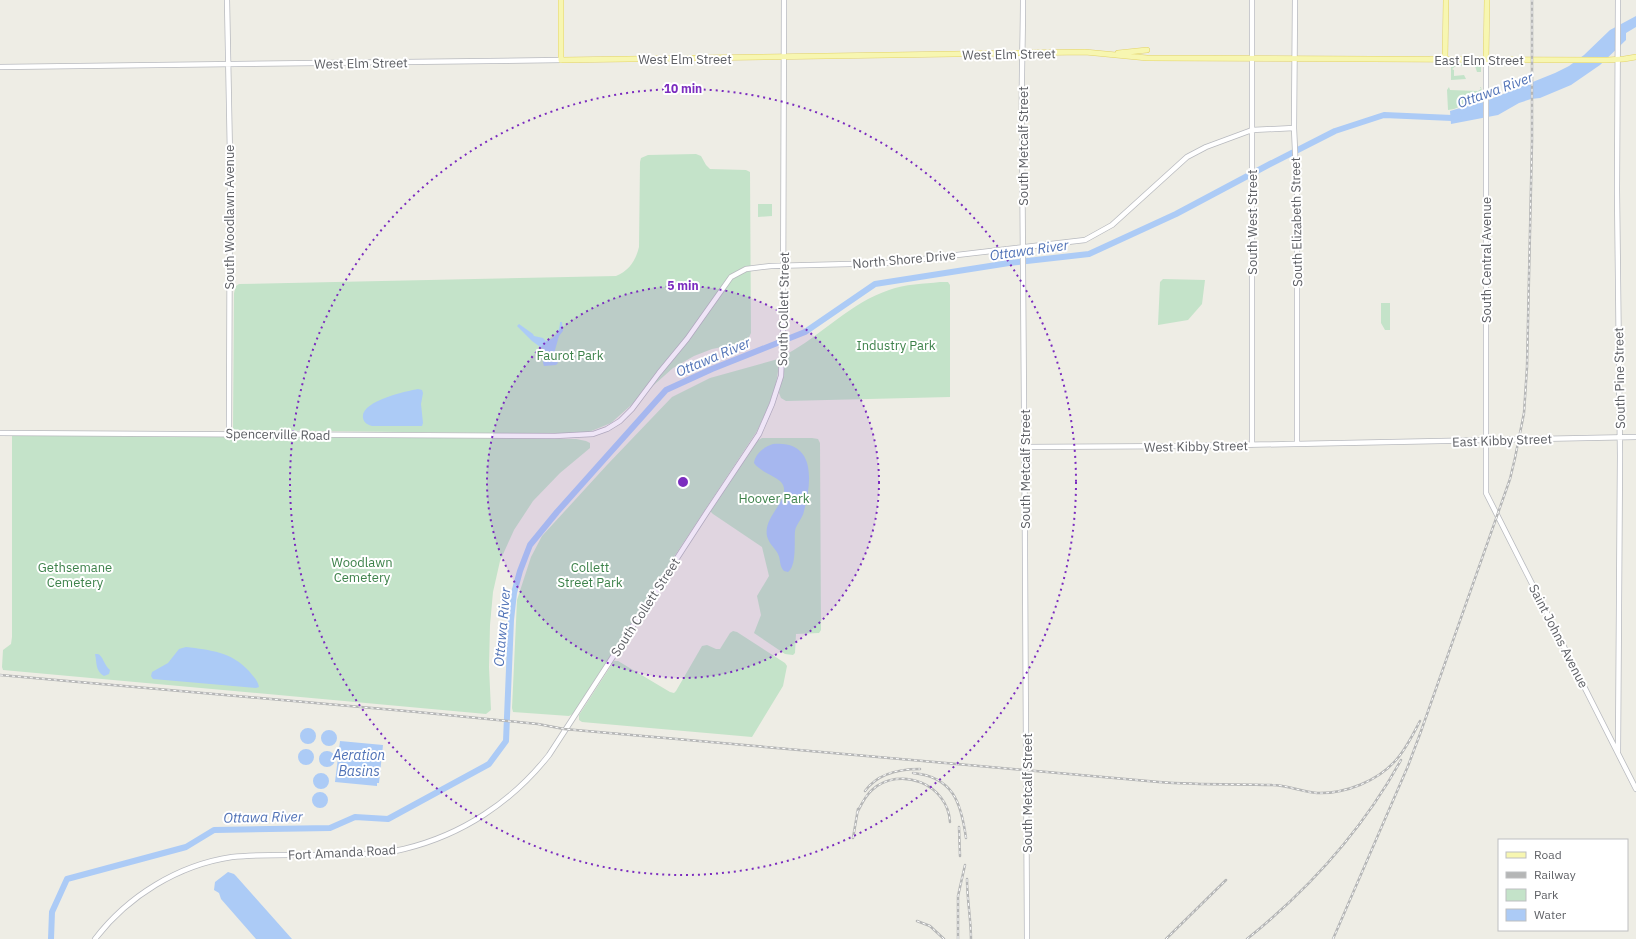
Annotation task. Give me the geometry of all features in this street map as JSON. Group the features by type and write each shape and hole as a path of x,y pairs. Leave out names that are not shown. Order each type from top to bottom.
{"main road":[{"path":"560,0 561,60"},
{"path":"1445,59 1446,0"},
{"name":"South Central Avenue","path":"1486,0 1486,60"},
{"path":"1112,54 1147,50"},
{"name":"West Elm Street","path":"561,60 785,58 1085,52 1147,58 1369,59"},
{"name":"East Elm Street","path":"1369,59 1618,60 1636,56"}],"street":[{"name":"South Woodlawn Avenue","path":"227,0 230,149 229,434"},
{"name":"South Collett Street","path":"569,725 759,434 781,376 784,266 784,0"},
{"name":"South Metcalf Street","path":"1023,0 1024,54 1022,125 1024,253 1027,939"},
{"name":"South West Street","path":"1252,0 1252,445"},
{"name":"South Elizabeth Street","path":"1295,0 1294,143 1298,204 1297,444"},
{"name":"South Pine Street","path":"1618,0 1617,190 1620,437 1617,704 1619,756"},
{"name":"West Elm Street","path":"0,67 561,60"},
{"name":"South Central Avenue","path":"1486,60 1485,490 1499,518"},
{"name":"North Shore Drive","path":"555,436 593,434 607,429 620,421 632,409 687,339 730,276 740,271 748,268 784,266 889,263 1023,246 1085,240 1112,225 1187,158 1216,142 1252,130 1294,128"},
{"name":"Spencerville Road","path":"0,433 555,436"},
{"name":"East Kibby Street","path":"1369,442 1636,437"},
{"name":"West Kibby Street","path":"1024,447 1252,445 1369,442"},
{"name":"Saint Johns Avenue","path":"1499,518 1636,789"},
{"name":"Fort Amanda Road","path":"95,939 116,915 146,891 181,872 208,862 243,856 364,854 404,849 445,835 485,815 514,792 545,760 569,725"}],"green space":[{"path":"1451,64 1481,64 1481,72 1477,72 1475,66 1456,66 1452,69 1454,70 1454,76 1464,75 1466,79 1451,80"},
{"path":"1449,87 1450,90 1478,91 1481,87 1483,97 1448,110 1447,90"},
{"name":"Faurot Park","path":"696,154 701,156 710,169 746,170 750,172 751,333 748,339 742,343 712,349 694,356 673,368 611,423 589,432 574,434 233,430 234,293 236,286 239,284 616,276 628,268 636,256 639,247 641,158 648,155"},
{"path":"758,204 772,204 772,216 758,217"},
{"path":"1163,279 1205,280 1202,304 1188,320 1158,325 1160,282"},
{"name":"Industry Park","path":"948,282 950,285 950,397 786,401 781,398 779,393 787,354 849,311 875,296 901,286"},
{"path":"1381,303 1390,303 1390,330 1385,330 1381,323"},
{"name":"Collett Street Park","path":"778,359 775,386 757,431 573,714 569,716 513,712 517,600 531,557 542,536 672,397 710,378"},
{"name":"Woodlawn Cemetery","path":"12,435 576,439 590,443 590,448 560,473 533,501 514,530 500,561 493,592 490,625 489,667 491,710 486,714 3,670 3,650 11,644 12,637"},
{"name":"Hoover Park","path":"762,438 812,438 818,439 820,443 821,630 819,633 796,634 795,653 793,655 785,654 754,633 761,615 757,596 769,576 762,547 710,511 757,441"},
{"path":"733,631 737,632 785,663 787,666 783,686 752,737 582,722 579,720 579,715 614,661 618,661 674,693 702,646 707,645 720,649 730,633"}],"water":[{"path":"1636,16 1636,27 1626,33 1626,40 1600,65 1571,85 1540,98 1519,103 1498,115 1451,124 1450,111 1481,103 1569,66 1584,55 1610,30"},
{"path":"560,322 562,322 563,331 559,336 555,350 555,357 558,363 556,365 544,366 543,349 532,341 517,326 519,324 534,336 543,338 546,341 556,334"},
{"path":"418,389 422,390 423,393 421,404 422,426 372,426 364,421 364,412 376,402 404,392"},
{"path":"773,444 787,444 797,449 804,456 808,465 809,487 807,499 803,514 795,531 794,559 791,569 788,572 782,569 780,558 767,536 769,522 783,497 783,485 781,482 761,470 754,463 756,457 761,451"},
{"path":"186,647 212,651 228,656 249,671 259,687 256,688 153,679 151,676 152,672 168,663 179,649"},
{"path":"95,654 98,654 101,657 110,670 109,674 104,676 99,672"},
{"path":"308,728 314,730 316,736 314,742 308,744 302,742 300,736 302,730"},
{"path":"329,730 335,732 337,738 335,744 329,746 323,744 321,738 323,732"},
{"name":"Aeration Basins","path":"340,741 383,745 379,783 377,783 377,786 335,782"},
{"path":"306,749 312,751 314,757 312,763 306,765 300,763 298,757 300,751"},
{"path":"327,751 333,753 335,759 333,765 327,767 321,765 319,759 321,753"},
{"path":"321,773 327,775 329,781 327,787 321,789 315,787 313,781 315,775"},
{"path":"320,792 326,794 328,800 326,806 320,808 314,806 312,800 314,794"},
{"path":"228,872 236,876 292,939 256,939 221,899 219,893 214,890 215,882"}],"waterway":[{"name":"Ottawa River","path":"51,939 52,912 67,879 186,847 214,830 330,828 355,817 388,819 489,764 506,741 511,620 514,593 520,571 530,545 557,512 666,390 712,369 805,332 875,284 1009,263 1089,254 1176,214 1335,131 1384,115 1452,118 1459,116"}],"railway":[{"path":"1333,939 1408,766 1510,479 1515,458 1524,413 1527,367 1532,141 1532,0"},
{"path":"0,675 417,712 538,724 564,729 1159,782 1278,785 1317,793 1328,793 1350,789 1380,774 1400,756 1420,721"},
{"path":"1247,939 1291,900 1333,857 1369,810 1401,760"},
{"path":"865,791 876,780 890,773 920,769"},
{"path":"913,773 927,775 937,780 946,786 953,794 961,813 966,838"},
{"path":"857,813 865,798 872,790 883,783 896,779 908,779 921,782 941,797 947,809 950,822"},
{"path":"853,838 858,809"},
{"path":"959,827 960,856"},
{"path":"958,939 958,896 965,865"},
{"path":"967,879 971,939"},
{"path":"1166,939 1226,880"},
{"path":"917,921 930,926 944,939"}],"park label":[{"name":"Gethsemane Cemetery","path":"75,574"}]}
